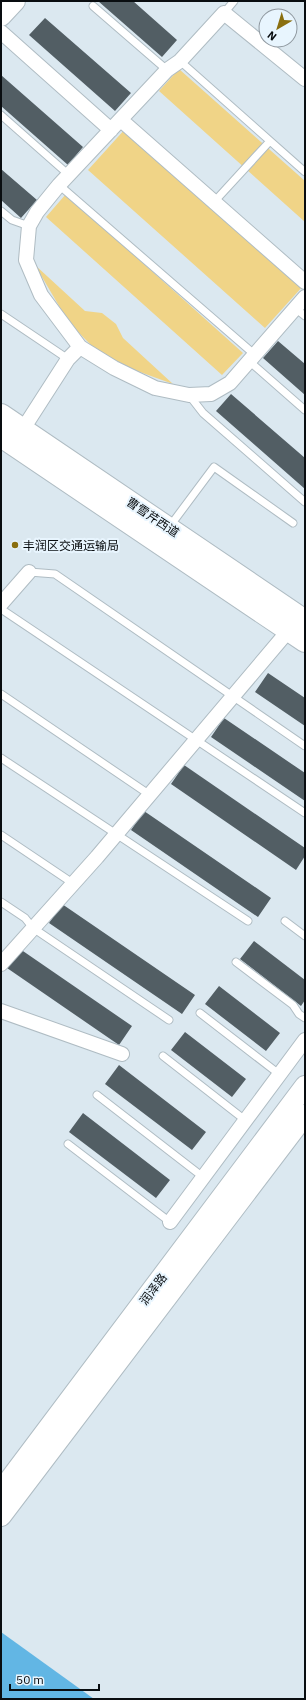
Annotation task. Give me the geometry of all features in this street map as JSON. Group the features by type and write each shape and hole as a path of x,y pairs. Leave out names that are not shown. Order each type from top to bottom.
{"main road":[{"path":"1,16 15,1"},
{"name":"曹雪芹西道","path":"1,415 169,528 300,631"},
{"name":"曹雪芹西道","path":"1,436 300,631"},
{"name":"润泽路","path":"1,1491 305,1086"},
{"name":"润泽路","path":"1,1516 305,1115"}],"street":[{"path":"305,79 224,13 180,61 167,70 64,180 37,212 29,226 26,260 41,295 80,347 114,368 155,388 189,395 211,394 230,383 252,357 300,312 305,297"},
{"path":"1,32 111,130"},
{"path":"121,120 305,282"},
{"path":"23,429 68,359 80,347"},
{"path":"1,604 29,572"},
{"path":"1,964 74,884 233,696 300,631"},
{"path":"1,1011 122,1054"},
{"path":"170,1222 305,1040"}],"lane":[{"path":"224,13 234,1"},
{"path":"93,6 167,70"},
{"path":"180,61 305,172"},
{"path":"1,115 64,180 252,357 305,410"},
{"path":"214,202 270,141"},
{"path":"1,211 12,220 29,226"},
{"path":"1,314 68,359"},
{"path":"189,395 203,413 305,502"},
{"path":"169,528 214,467 293,523"},
{"path":"29,572 55,574 305,746"},
{"path":"1,609 197,739 305,813"},
{"path":"1,694 150,795"},
{"path":"1,758 248,921"},
{"path":"1,835 74,884"},
{"path":"1,902 25,918 33,928 169,1020"},
{"path":"285,921 305,936"},
{"path":"236,962 293,1005 299,1014 305,1018"},
{"path":"200,1013 279,1074"},
{"path":"163,1056 245,1120"},
{"path":"97,1095 203,1177"},
{"path":"68,1144 170,1222"}],"shaded area":[{"path":"179,69 305,181 305,222 159,91"},
{"path":"126,128 303,286 265,328 88,170"},
{"path":"66,194 243,353 222,375 46,217"},
{"path":"35,265 85,311 102,313 116,324 123,338 173,384 118,364 94,348 69,323"}],"water":[{"path":"1,1632 94,1699 1,1699"}],"building":[{"path":"98,1 133,1 177,40 162,57"},
{"path":"45,18 131,93 115,111 29,35"},
{"path":"1,75 83,147 68,165 1,106"},
{"path":"1,169 37,200 21,218 1,200"},
{"path":"278,341 305,364 305,395 263,358"},
{"path":"231,394 305,458 305,489 216,411"},
{"path":"268,673 305,698 305,726 255,692"},
{"path":"224,718 305,773 305,801 211,737"},
{"path":"184,765 305,848 305,856 296,870 171,784"},
{"path":"144,811 271,898 258,917 131,830"},
{"path":"62,904 195,995 182,1014 49,923"},
{"path":"254,941 305,980 305,1000 301,1006 240,959"},
{"path":"20,949 132,1026 119,1045 7,968"},
{"path":"219,986 280,1033 266,1051 205,1004"},
{"path":"185,1032 246,1079 232,1097 171,1050"},
{"path":"119,1065 206,1132 192,1150 105,1084"},
{"path":"83,1113 170,1180 156,1198 69,1132"}],"place":[{"name":"丰润区交通运输局","path":"15,545"}]}
